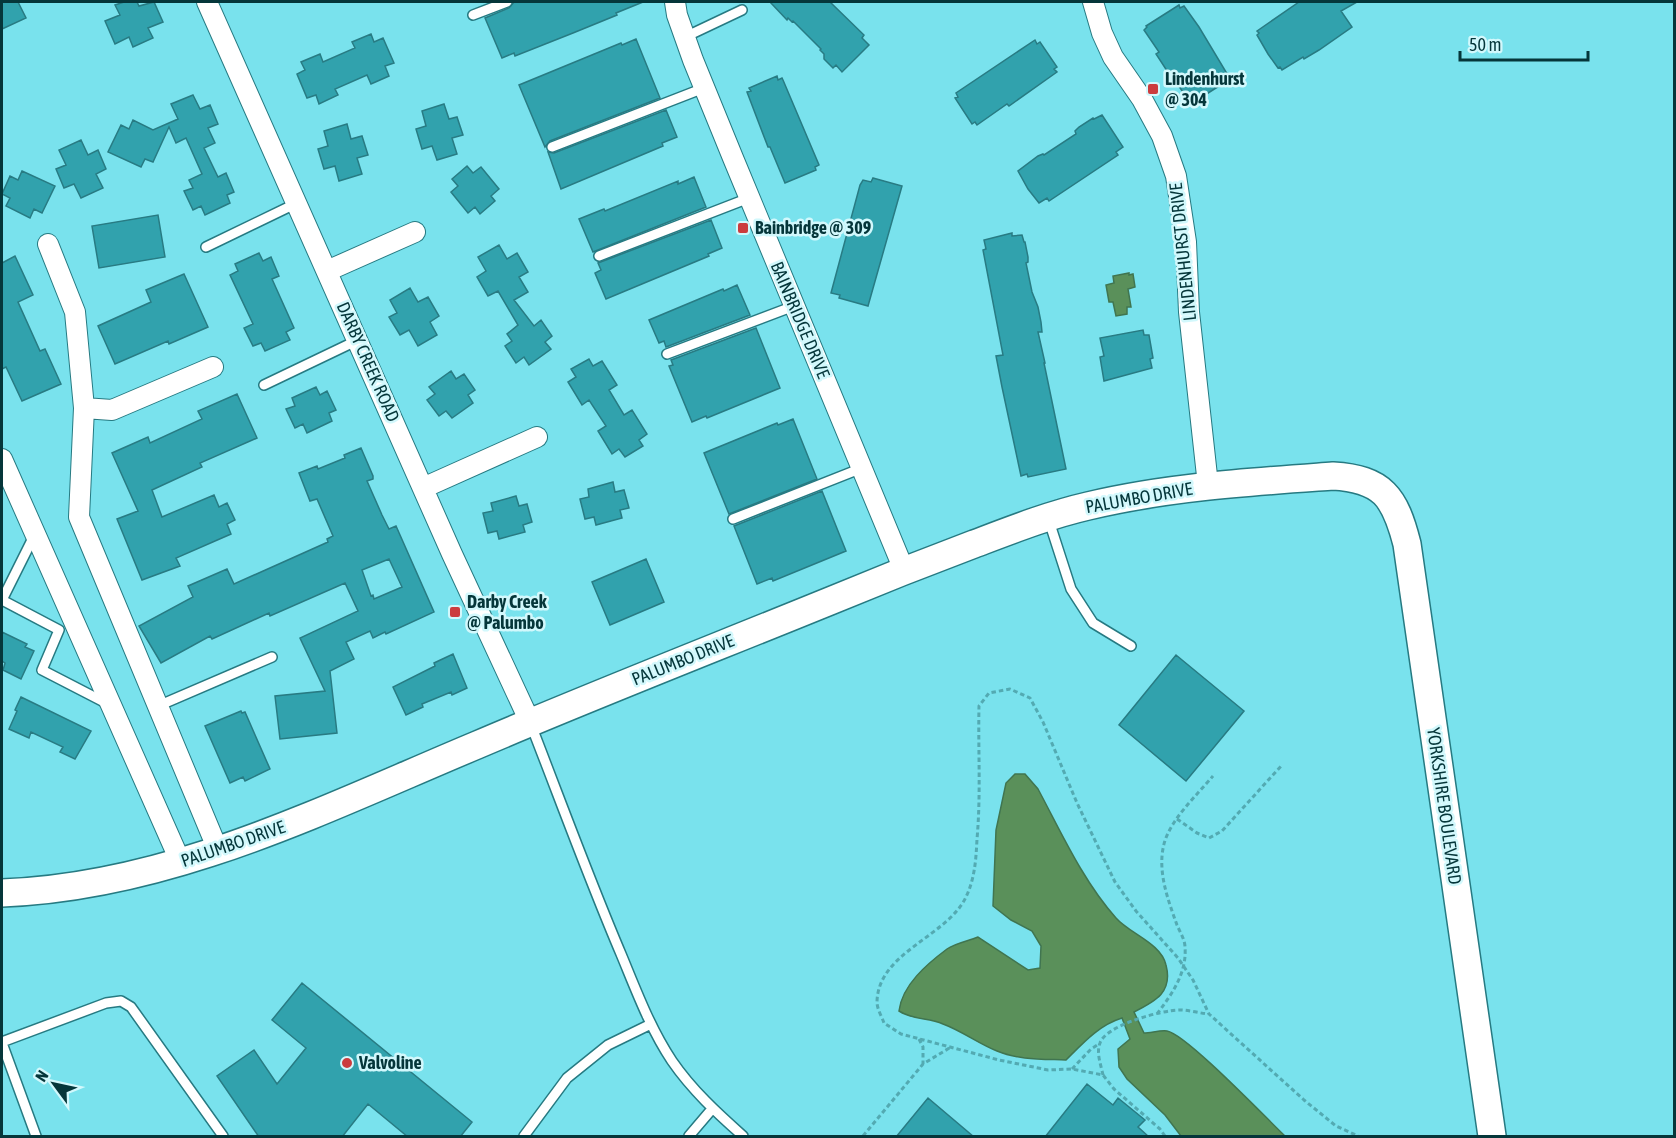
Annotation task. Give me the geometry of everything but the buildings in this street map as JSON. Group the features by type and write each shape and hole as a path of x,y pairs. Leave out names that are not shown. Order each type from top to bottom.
{"street":[{"name":"DARBY CREEK ROAD","path":"207,2 423,488 530,722"},
{"name":"BAINBRIDGE DRIVE","path":"675,2 685,37 749,198 904,570"},
{"name":"LINDENHURST DRIVE","path":"1093,2 1113,57 1142,99 1162,136 1176,176 1186,242 1189,312 1208,485"},
{"path":"327,271 415,232"},
{"path":"48,244 75,312 84,408 79,517 218,850"},
{"path":"84,408 112,410 213,367"},
{"path":"423,488 537,437"},
{"path":"2,459 35,534 67,627 111,705 181,862"},
{"name":"PALUMBO DRIVE","path":"2,893 56,889 94,883 181,862 280,828 530,722 904,570 1014,529 1083,507 1127,497 1208,485 1333,476 1360,479 1374,485"},
{"name":"YORKSHIRE BOULEVARD","path":"1374,485 1382,491 1401,519 1407,544 1492,1137"}],"lane":[{"path":"473,15 507,2"},
{"path":"685,37 742,10"},
{"path":"552,147 705,88"},
{"path":"599,256 749,198"},
{"path":"206,247 297,203"},
{"path":"667,354 794,306"},
{"path":"264,385 358,340"},
{"path":"733,519 862,468"},
{"path":"1048,519 1071,589 1093,623 1131,646"},
{"path":"35,534 2,600 67,627 42,670 111,705"},
{"path":"158,706 272,657"},
{"path":"530,722 607,922 651,1024 671,1059 693,1089 743,1137"},
{"path":"36,1137 2,1043 106,1003 121,1001 131,1007 223,1137"},
{"path":"524,1137 567,1078 608,1045 651,1024"},
{"path":"689,1137 712,1109"}],"path":[{"path":"1103,1075 1072,1069 1048,1070 999,1060 901,1034 884,1023 877,1003 881,982 892,966 952,918 966,898 975,871 980,808 979,706 989,693 1010,689 1030,698 1115,882 1136,911 1166,943 1184,967 1193,980 1209,1014 1304,1101 1336,1126 1358,1137"},
{"path":"1177,819 1197,833 1209,838 1222,831 1282,765"},
{"path":"1157,1014 1179,982 1184,967 1185,946 1167,898 1162,870 1164,843 1177,819 1213,776"},
{"path":"1165,1137 1160,1129 1114,1089 1103,1075 1098,1052 1100,1044 1104,1036 1119,1026 1157,1014 1180,1010 1209,1014"},
{"path":"919,1038 923,1047 923,1064"},
{"path":"1072,1069 1091,1048 1100,1044"},
{"path":"863,1137 923,1064 951,1047"}],"shaded area":[{"path":"1129,273 1129,275 1133,274 1135,287 1128,289 1131,307 1127,307 1127,314 1116,316 1113,302 1109,302 1106,285 1114,283 1113,276"},
{"path":"1015,774 1025,774 1038,789 1073,856 1104,904 1122,924 1152,945 1163,957 1168,974 1165,989 1156,999 1134,1012 1144,1033 1167,1031 1191,1046 1285,1136 1181,1136 1165,1115 1127,1079 1119,1067 1118,1049 1130,1039 1122,1018 1099,1030 1066,1060 1005,1054 943,1024 899,1011 905,992 924,968 951,947 978,937 1028,970 1040,968 1041,946 1032,931 1011,920 993,906 996,830 1006,783"}],"place":[{"name":"Lindenhurst @ 304","path":"1153,89"},
{"name":"Bainbridge @ 309","path":"743,228"},
{"name":"Darby Creek @ Palumbo","path":"455,612"},
{"name":"Valvoline","path":"347,1063"}]}
